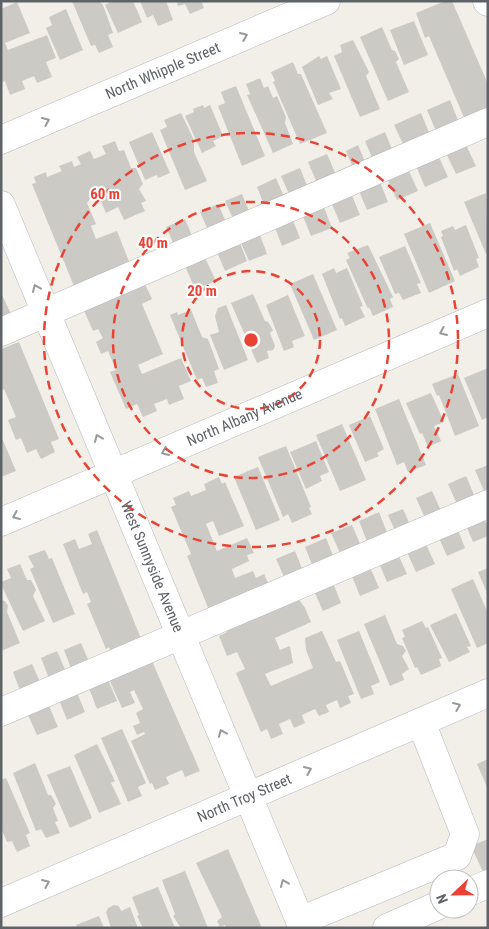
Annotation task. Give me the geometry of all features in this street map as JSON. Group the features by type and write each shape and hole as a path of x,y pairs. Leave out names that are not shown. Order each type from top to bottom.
{"street":[{"name":"North Whipple Street","path":"1,140 326,1"},
{"path":"1,332 488,122"},
{"name":"West Sunnyside Avenue","path":"1,205 302,924"},
{"name":"North Albany Avenue","path":"1,522 488,313"},
{"path":"1,712 488,504"},
{"name":"North Troy Street","path":"1,902 488,693"},
{"path":"302,924 457,856 465,834 421,722"},
{"path":"387,928 429,909"}],"building":[{"path":"72,1 99,1 103,5 113,33 108,35 113,47 99,53 95,45 91,46"},
{"path":"113,1 133,1 142,22 118,33 105,5"},
{"path":"140,1 166,1 173,20 158,26 153,15 147,18"},
{"path":"176,1 201,1 204,8 190,14 185,4 178,6"},
{"path":"445,1 452,1 488,84 488,113 466,122 429,36 425,38 416,13"},
{"path":"17,2 30,33 5,43 8,50 47,35 56,58 46,62 52,77 37,83 34,76 22,81 25,89 10,95 5,81 1,83 1,9"},
{"path":"66,9 83,50 60,60 46,28 52,25 49,17"},
{"path":"414,21 428,55 404,65 390,30"},
{"path":"382,27 392,50 395,51 399,59 396,62 409,92 388,101 360,37"},
{"path":"353,40 369,72 366,76 380,109 360,117 334,56 342,52 340,45"},
{"path":"319,56 321,59 327,56 341,89 329,93 333,99 318,105 302,67"},
{"path":"293,62 298,74 301,74 327,133 300,144 273,82 275,81 271,72"},
{"path":"260,78 264,88 268,86 273,98 277,96 286,117 285,123 293,144 273,153 247,95 250,94 246,84"},
{"path":"236,86 265,156 242,166 218,106 225,103 221,92"},
{"path":"450,100 459,123 437,133 427,110"},
{"path":"203,105 204,108 210,105 223,136 213,141 216,146 202,153 185,116 194,112 193,109"},
{"path":"181,113 194,140 194,152 207,181 185,190 160,130 167,127 164,120"},
{"path":"421,113 430,135 404,146 394,125"},
{"path":"152,132 170,173 158,178 157,175 145,180 129,142"},
{"path":"385,132 393,152 373,160 365,141"},
{"path":"115,141 119,151 124,150 131,168 136,168 143,184 139,189 146,201 141,203 145,211 124,220 118,207 106,213 100,199 91,198 87,203 96,224 91,226 96,239 117,231 132,269 76,291 32,184 36,183 34,177 46,172 47,177 62,171 59,166 72,161 74,167 81,164 77,157 90,151 94,159 106,154 102,146"},
{"path":"358,145 366,164 354,170 346,151"},
{"path":"466,145 476,166 456,174 446,153"},
{"path":"327,154 336,175 317,183 308,162"},
{"path":"439,157 448,177 425,187 416,166"},
{"path":"300,168 308,188 290,196 281,176"},
{"path":"408,169 418,191 397,200 387,178"},
{"path":"276,178 285,199 265,207 257,187"},
{"path":"380,182 388,202 367,210 359,191"},
{"path":"351,193 360,215 340,223 331,202"},
{"path":"486,193 488,253 486,254 464,202"},
{"path":"242,194 251,216 235,223 225,201"},
{"path":"218,204 226,222 208,230 200,212"},
{"path":"323,205 332,228 311,236 302,214"},
{"path":"292,218 300,238 282,246 274,225"},
{"path":"185,219 193,238 175,247 166,227"},
{"path":"430,223 455,281 429,293 404,234"},
{"path":"466,225 479,258 476,259 479,267 460,276 457,269 454,271 441,237 443,236 441,231 453,226 455,230"},
{"path":"260,235 267,254 249,261 241,243"},
{"path":"240,243 247,261 225,271 217,252"},
{"path":"368,245 393,297 390,299 393,307 373,316 346,260 350,258 347,253"},
{"path":"405,246 421,283 417,284 421,293 403,300 399,293 395,294 379,257"},
{"path":"205,258 216,281 195,289 185,266"},
{"path":"334,268 336,273 347,268 363,306 360,307 365,317 345,326 342,318 340,319 322,274"},
{"path":"313,274 337,330 314,340 290,284"},
{"path":"143,280 152,299 142,304 163,354 138,365 142,374 181,358 191,381 179,386 184,399 169,405 167,399 154,404 157,411 143,417 137,404 126,409 110,372 116,370 108,351 101,354 96,342 103,338 98,329 93,331 82,306"},
{"path":"1,293 12,316 1,321"},
{"path":"253,294 265,321 268,322 273,330 270,333 275,346 273,350 267,351 269,358 257,363 231,303"},
{"path":"288,295 305,336 292,341 294,347 284,351 266,305"},
{"path":"226,305 248,360 224,370 210,335 219,332 215,316 218,308"},
{"path":"191,310 202,337 208,339 219,369 214,371 218,383 206,387 202,378 197,380 170,315 177,312 178,315"},
{"path":"19,342 59,439 51,442 55,452 41,459 36,449 27,453 21,438 16,440 8,420 16,417 4,389 1,390 1,349"},
{"path":"488,368 488,417 482,420 464,378"},
{"path":"458,374 479,426 455,436 439,395 437,396 432,384"},
{"path":"431,393 444,422 434,426 441,441 428,447 406,403"},
{"path":"399,399 426,465 408,472 404,462 397,465 375,409"},
{"path":"370,416 384,449 377,453 379,456 365,462 349,425"},
{"path":"342,424 366,480 340,491 316,435"},
{"path":"1,436 16,471 1,477"},
{"path":"316,441 329,472 320,476 322,481 306,489 290,452"},
{"path":"286,446 311,507 309,508 312,514 292,523 288,514 283,517 258,457"},
{"path":"488,465 488,492 485,493 475,470"},
{"path":"258,467 280,520 256,530 234,477"},
{"path":"466,476 475,497 457,504 448,484"},
{"path":"219,477 222,484 225,482 244,526 219,536 213,521 206,524 217,551 247,538 254,553 247,555 249,561 232,569 235,578 253,571 256,578 264,574 270,587 211,615 187,556 191,554 171,507 176,505 173,498 189,491 191,496 206,490 204,484"},
{"path":"432,491 442,513 426,520 416,498"},
{"path":"403,509 411,527 396,533 388,515"},
{"path":"379,512 388,535 368,544 359,521"},
{"path":"483,516 488,527 488,536 473,542 465,523"},
{"path":"352,525 361,546 341,555 331,533"},
{"path":"97,530 142,641 112,655 109,647 106,649 87,604 91,602 87,592 83,594 63,544 75,539 79,549 92,544 88,534"},
{"path":"458,530 465,548 447,556 439,538"},
{"path":"326,538 334,558 313,567 305,547"},
{"path":"425,542 435,564 416,572 406,550"},
{"path":"45,550 49,559 52,558 75,614 53,623 30,569 34,567 28,556"},
{"path":"295,551 303,571 285,579 276,559"},
{"path":"398,554 407,574 387,582 379,563"},
{"path":"20,564 27,580 31,580 36,590 33,596 45,621 23,631 1,584 1,582 11,578 7,569"},
{"path":"370,567 379,588 360,596 352,576"},
{"path":"488,568 488,595 478,572"},
{"path":"473,579 488,613 488,643 477,648 451,589"},
{"path":"333,583 341,603 323,611 314,591"},
{"path":"297,597 305,608 311,622 275,638 280,650 290,646 293,663 265,674 271,686 313,668 306,650 305,638 322,631 336,662 340,661 354,694 348,696 351,703 340,708 337,700 326,705 329,712 319,716 315,709 302,715 305,723 294,728 290,719 279,724 283,734 271,739 267,729 261,732 236,673 245,669 237,652 227,656 219,636 227,632 225,627"},
{"path":"1,600 5,601 8,606 7,612 20,643 1,651"},
{"path":"456,613 471,646 467,647 470,652 449,662 430,625"},
{"path":"385,615 397,644 403,646 406,651 402,656 409,669 402,674 404,680 390,686 364,624"},
{"path":"422,621 426,628 428,627 442,658 439,659 441,666 421,675 417,667 415,668 402,638 405,637 402,630"},
{"path":"359,631 380,682 371,686 374,694 361,699 337,640"},
{"path":"81,643 90,664 72,671 64,650"},
{"path":"57,651 67,674 50,681 41,658"},
{"path":"151,659 200,771 185,777 182,770 166,777 169,784 155,790 152,783 150,784 131,741 145,734 144,732 137,735 133,726 140,723 136,713 143,709 134,690 130,692 135,703 122,708 108,677"},
{"path":"32,664 41,684 21,693 13,672"},
{"path":"108,680 117,701 97,709 89,688"},
{"path":"77,693 85,712 67,720 59,700"},
{"path":"49,706 58,727 37,735 28,715"},
{"path":"122,729 146,783 138,787 142,796 128,802 101,738"},
{"path":"97,744 115,781 111,783 121,804 99,813 74,755"},
{"path":"488,759 488,789 477,764"},
{"path":"35,763 48,795 51,795 56,804 53,808 58,821 55,822 60,833 46,838 41,829 36,831 13,773"},
{"path":"70,766 92,818 70,828 47,775"},
{"path":"6,778 30,833 26,835 30,846 17,852 12,841 7,842 1,828 1,780"},
{"path":"488,839 488,875 485,876 471,846"},
{"path":"228,849 262,928 226,928 225,925 220,927 217,921 222,917 196,863"},
{"path":"185,871 208,928 181,928 173,916 175,914 162,880"},
{"path":"158,887 175,928 143,928 137,916 139,915 132,897"},
{"path":"114,905 119,906 121,911 130,907 138,928 111,928 106,912 108,908"},
{"path":"99,916 104,928 78,928 76,925"}]}
